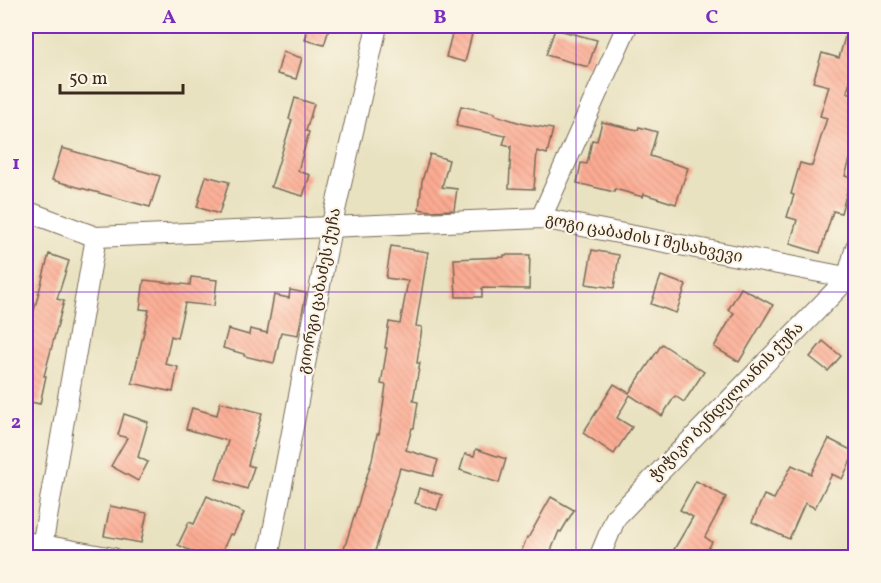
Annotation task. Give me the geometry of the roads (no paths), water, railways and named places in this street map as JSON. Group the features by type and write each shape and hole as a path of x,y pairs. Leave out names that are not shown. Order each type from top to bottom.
{"street":[{"name":"გიორგი ცაბაძეს ქუჩა","path":"268,558 332,228 376,26"},
{"path":"541,218 627,26"},
{"path":"26,211 96,237 36,548 113,558"},
{"name":"გოგი ცაბაძის I შესახვევი","path":"96,237 541,218 851,279"},
{"path":"851,279 855,247"},
{"name":"ჭიჭიკო ბენდელიანის ქუჩა","path":"600,557 616,517 851,279"}]}
